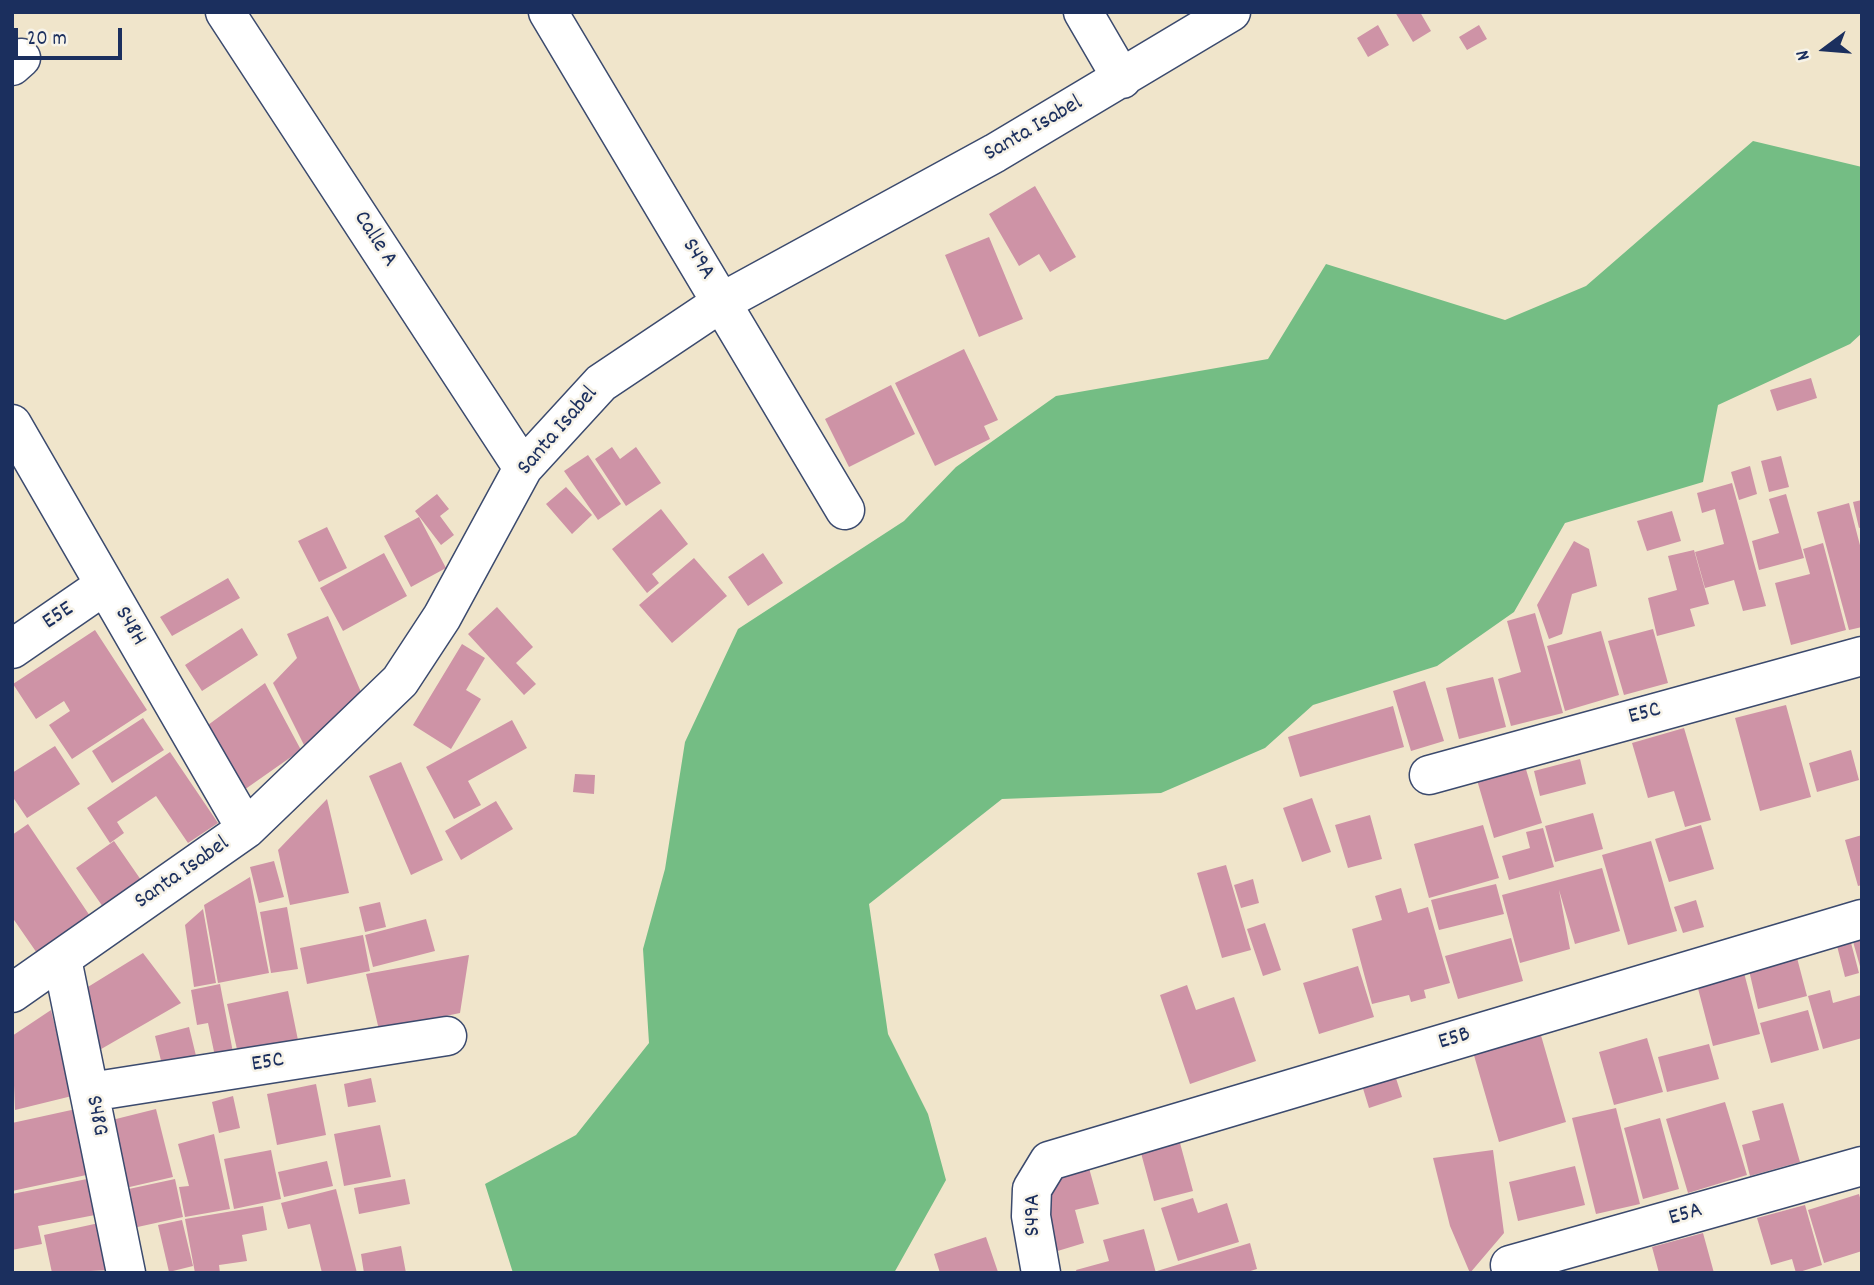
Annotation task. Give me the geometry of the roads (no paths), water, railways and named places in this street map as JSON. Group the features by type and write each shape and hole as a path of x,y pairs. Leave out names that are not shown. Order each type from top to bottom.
{"street":[{"name":"Calle A","path":"225,12 523,468"},
{"name":"S49A","path":"548,12 845,510"},
{"path":"1083,12 1122,79"},
{"name":"Santa Isabel","path":"12,993 246,829 400,681 442,617 523,468 601,383 722,302 1122,79 1231,12"},
{"name":"S48H","path":"12,424 246,829"},
{"name":"E5E","path":"12,649 105,585"},
{"name":"E5C","path":"1429,775 1862,656"},
{"name":"E5B","path":"1049,1161 1862,919"},
{"name":"S48G","path":"62,959 126,1273"},
{"name":"E5C","path":"90,1092 447,1036"},
{"name":"S49A","path":"1041,1273 1031,1216 1032,1189 1049,1161"},
{"name":"E5A","path":"1510,1265 1862,1166"}]}
